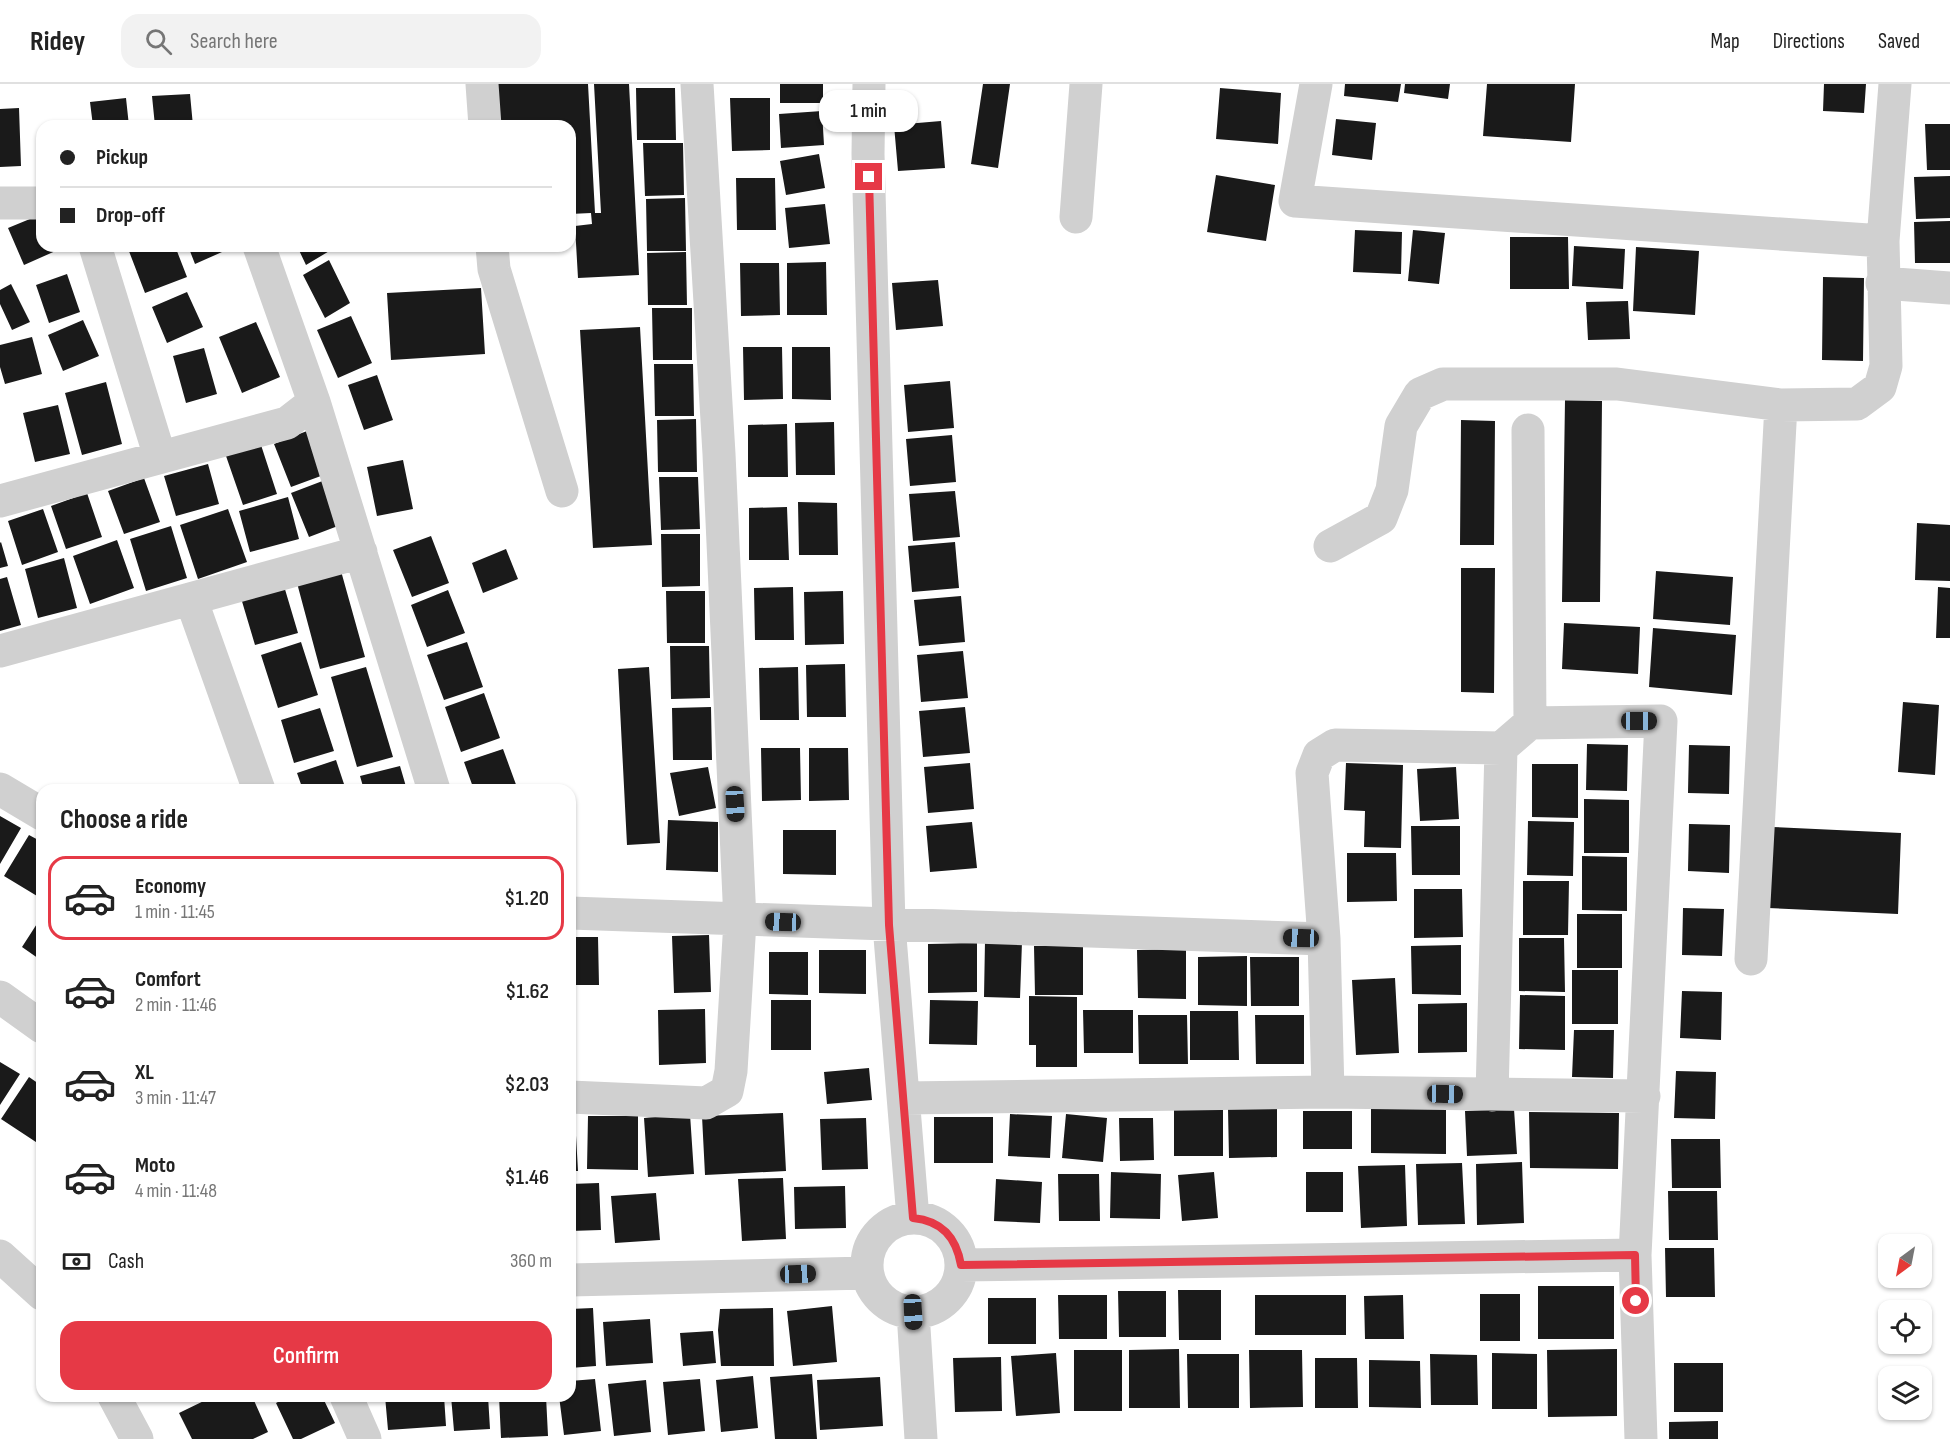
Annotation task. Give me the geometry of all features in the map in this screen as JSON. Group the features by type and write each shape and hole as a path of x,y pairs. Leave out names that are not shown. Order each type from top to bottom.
{"street":[{"path":"482,84 485,120"},
{"path":"576,1096 706,1103 727,1091 731,1071 740,921 719,454 697,84"},
{"path":"869,84 868,154 889,925 913,1218"},
{"path":"1076,216 1086,84"},
{"path":"1316,84 1295,201 1883,241"},
{"path":"1330,546 1381,518 1392,489 1401,426 1420,394 1443,384 1617,384 1781,405 1857,404 1880,387 1886,366 1882,283 1883,241 1895,84"},
{"path":"0,203 36,203"},
{"path":"97,252 160,457"},
{"path":"260,252 314,402 432,784"},
{"path":"493,252 494,269 562,491"},
{"path":"1882,283 1950,288"},
{"path":"2,495 160,457 287,423 314,402"},
{"path":"1751,958 1781,405"},
{"path":"1528,430 1530,723"},
{"path":"0,651 361,552"},
{"path":"191,599 257,784"},
{"path":"1328,1092 1324,939 1312,773 1319,755 1335,745 1501,748 1530,723 1661,721 1635,1255 1641,1439"},
{"path":"1492,1095 1501,748"},
{"path":"0,789 36,810"},
{"path":"576,913 740,921 1324,939"},
{"path":"0,997 36,1024"},
{"path":"904,1098 1328,1092 1644,1096"},
{"path":"913,1218 927,1220 952,1237 961,1265 957,1283 947,1299 932,1309 913,1312 892,1307 875,1293 867,1273 867,1257 873,1242 883,1229 897,1221 913,1218"},
{"path":"961,1265 1635,1255"},
{"path":"0,1256 36,1289"},
{"path":"576,1280 867,1273"},
{"path":"913,1312 921,1439"},
{"path":"117,1402 137,1439"},
{"path":"349,1402 365,1439"}],"building":[{"path":"494,84 588,84 595,213 601,213 594,84 629,84 639,275 578,278 576,226 592,224 591,213 576,214 576,120 496,120"},
{"path":"780,84 823,84 823,103 780,103"},
{"path":"983,84 1010,84 998,168 971,164"},
{"path":"1345,84 1401,84 1398,102 1344,96"},
{"path":"1405,84 1450,84 1448,99 1404,93"},
{"path":"1487,84 1575,84 1571,142 1483,136"},
{"path":"1824,84 1866,84 1864,113 1823,111"},
{"path":"636,88 675,88 676,140 637,140"},
{"path":"1220,88 1281,93 1278,144 1216,139"},
{"path":"190,94 192,120 154,120 152,96"},
{"path":"126,98 128,120 92,120 90,102"},
{"path":"730,98 770,98 770,150 732,151"},
{"path":"19,108 21,166 0,167 0,109"},
{"path":"822,111 824,145 781,148 779,114"},
{"path":"1336,119 1376,123 1372,160 1332,155"},
{"path":"941,121 945,168 898,171 894,125"},
{"path":"1925,124 1950,124 1950,170 1927,170"},
{"path":"643,143 683,143 684,195 645,196"},
{"path":"819,154 825,188 786,195 780,161"},
{"path":"1216,175 1275,185 1266,241 1207,232"},
{"path":"1950,176 1950,218 1916,219 1914,177"},
{"path":"736,178 775,178 776,230 737,230"},
{"path":"685,198 686,251 647,251 646,199"},
{"path":"825,204 830,244 789,248 785,208"},
{"path":"36,216 36,252 53,252 24,265 8,228"},
{"path":"1950,221 1950,263 1915,263 1914,222"},
{"path":"1355,230 1402,232 1401,274 1353,272"},
{"path":"1413,230 1445,233 1439,284 1408,281"},
{"path":"1510,237 1568,237 1569,289 1510,289"},
{"path":"1574,246 1625,249 1623,289 1572,286"},
{"path":"1636,247 1699,251 1695,315 1633,311"},
{"path":"129,252 177,252 187,277 145,293"},
{"path":"190,252 222,252 195,264"},
{"path":"300,252 328,252 306,265"},
{"path":"686,252 687,305 648,305 647,253"},
{"path":"329,260 350,303 325,318 303,275"},
{"path":"826,262 827,315 787,315 787,263"},
{"path":"740,263 779,263 780,315 741,316"},
{"path":"67,274 80,312 49,323 36,285"},
{"path":"1823,277 1864,278 1863,361 1822,360"},
{"path":"938,280 943,326 896,330 892,283"},
{"path":"11,284 30,322 12,330 0,304 0,290"},
{"path":"481,288 485,354 391,360 387,293"},
{"path":"187,292 203,327 167,343 152,307"},
{"path":"1628,301 1630,339 1588,340 1586,302"},
{"path":"652,308 692,308 692,360 653,360"},
{"path":"351,316 372,363 338,378 317,330"},
{"path":"83,320 99,356 63,371 48,335"},
{"path":"256,322 280,377 242,393 219,337"},
{"path":"640,327 652,545 593,548 580,330"},
{"path":"32,337 42,374 5,384 0,367 0,345"},
{"path":"743,347 782,347 783,399 744,400"},
{"path":"792,347 830,347 831,400 792,399"},
{"path":"204,348 217,394 186,403 173,356"},
{"path":"654,364 693,364 694,416 655,416"},
{"path":"377,375 393,420 364,430 348,385"},
{"path":"950,381 954,428 908,432 904,385"},
{"path":"106,382 122,444 82,455 65,393"},
{"path":"1565,400 1602,401 1600,602 1562,602"},
{"path":"58,405 70,454 35,462 23,413"},
{"path":"696,419 697,472 658,472 657,420"},
{"path":"1461,420 1495,421 1494,545 1460,545"},
{"path":"834,422 835,475 796,475 795,423"},
{"path":"787,424 788,477 748,477 748,425"},
{"path":"312,429 329,473 291,487 274,444"},
{"path":"952,435 956,482 910,486 906,439"},
{"path":"261,445 277,494 243,505 226,456"},
{"path":"403,460 413,509 377,516 367,467"},
{"path":"208,464 219,504 176,516 164,476"},
{"path":"333,477 351,521 309,537 291,493"},
{"path":"659,477 698,477 700,529 661,530"},
{"path":"144,478 160,522 124,534 108,491"},
{"path":"955,491 960,537 913,541 909,494"},
{"path":"87,493 102,537 66,549 51,506"},
{"path":"288,497 299,539 250,552 239,511"},
{"path":"798,502 837,503 838,555 799,555"},
{"path":"787,507 789,560 749,560 749,508"},
{"path":"43,509 58,552 22,565 8,521"},
{"path":"228,509 247,562 198,579 180,525"},
{"path":"1917,523 1950,525 1950,581 1915,580"},
{"path":"171,526 187,578 146,591 130,539"},
{"path":"661,534 700,534 700,586 662,587"},
{"path":"431,536 449,583 412,597 393,550"},
{"path":"117,540 134,588 90,604 73,556"},
{"path":"955,542 959,588 912,592 908,546"},
{"path":"0,543 8,566 0,568"},
{"path":"506,549 518,579 483,593 472,563"},
{"path":"64,558 77,608 38,618 25,569"},
{"path":"1461,568 1495,568 1494,693 1461,692"},
{"path":"341,571 365,657 320,669 297,583"},
{"path":"1656,571 1733,577 1730,625 1653,619"},
{"path":"7,577 21,625 0,631 0,579"},
{"path":"284,586 298,633 255,645 241,598"},
{"path":"793,587 794,640 755,640 754,588"},
{"path":"1938,587 1950,588 1950,638 1936,638"},
{"path":"448,590 465,633 427,647 411,605"},
{"path":"666,591 705,591 705,643 667,643"},
{"path":"843,591 844,644 805,645 804,592"},
{"path":"961,596 965,642 919,646 914,600"},
{"path":"1564,623 1640,627 1638,674 1562,669"},
{"path":"1653,628 1736,635 1732,695 1649,687"},
{"path":"301,642 318,695 278,708 261,655"},
{"path":"467,642 483,687 444,700 427,655"},
{"path":"670,646 709,646 710,698 671,699"},
{"path":"963,651 968,698 921,702 917,655"},
{"path":"845,664 846,717 807,717 806,665"},
{"path":"366,667 393,757 357,767 331,677"},
{"path":"649,667 660,843 627,845 618,669"},
{"path":"798,667 799,720 760,720 759,668"},
{"path":"484,693 500,738 461,752 445,707"},
{"path":"1903,702 1939,705 1935,775 1898,772"},
{"path":"711,707 712,760 673,760 672,708"},
{"path":"965,707 970,753 923,757 919,711"},
{"path":"320,708 334,751 294,763 281,720"},
{"path":"1587,744 1628,745 1627,791 1586,790"},
{"path":"1689,745 1730,746 1729,794 1688,793"},
{"path":"761,748 800,748 801,800 762,801"},
{"path":"809,748 848,748 849,800 809,801"},
{"path":"503,749 516,784 472,784 464,762"},
{"path":"336,760 344,784 301,784 297,773"},
{"path":"970,763 974,809 928,813 924,767"},
{"path":"1346,763 1403,765 1401,848 1364,847 1365,811 1344,810"},
{"path":"1532,764 1578,764 1578,818 1532,817"},
{"path":"400,766 405,784 362,784 360,776"},
{"path":"708,767 716,808 679,816 670,773"},
{"path":"1456,767 1459,819 1420,821 1417,769"},
{"path":"1584,799 1629,800 1629,853 1584,853"},
{"path":"0,816 21,828 0,864"},
{"path":"668,820 718,822 718,872 666,870"},
{"path":"1528,821 1574,822 1573,876 1527,875"},
{"path":"972,822 977,868 930,872 926,826"},
{"path":"1689,824 1730,825 1729,873 1688,871"},
{"path":"1411,826 1460,826 1460,875 1412,875"},
{"path":"1772,827 1901,833 1898,914 1768,908"},
{"path":"783,830 836,830 836,875 783,874"},
{"path":"29,835 36,839 36,895 4,876"},
{"path":"1347,853 1396,853 1397,901 1347,902"},
{"path":"1582,856 1627,857 1627,911 1582,910"},
{"path":"1523,881 1569,881 1568,935 1523,935"},
{"path":"1414,889 1462,889 1463,937 1414,938"},
{"path":"1683,908 1724,909 1722,956 1682,955"},
{"path":"1577,914 1622,914 1622,968 1577,968"},
{"path":"36,925 36,957 22,947"},
{"path":"709,935 711,992 674,993 672,936"},
{"path":"576,937 598,937 599,985 576,985"},
{"path":"1519,938 1564,938 1565,992 1519,991"},
{"path":"985,941 1022,942 1020,998 984,997"},
{"path":"977,943 977,992 928,993 928,944"},
{"path":"1461,945 1461,995 1412,994 1411,946"},
{"path":"1034,946 1083,946 1083,995 1035,995"},
{"path":"1186,949 1186,999 1138,998 1137,950"},
{"path":"819,950 866,950 866,994 819,993"},
{"path":"769,952 808,952 808,995 769,994"},
{"path":"1247,956 1247,1006 1198,1005 1198,957"},
{"path":"1250,957 1299,957 1299,1006 1251,1006"},
{"path":"1572,970 1618,970 1618,1024 1572,1024"},
{"path":"1395,978 1399,1053 1356,1055 1352,980"},
{"path":"1682,991 1722,992 1721,1040 1680,1038"},
{"path":"1520,995 1565,996 1565,1050 1519,1049"},
{"path":"1029,996 1077,997 1077,1067 1036,1067 1036,1045 1029,1045"},
{"path":"771,1000 811,1000 811,1050 771,1050"},
{"path":"930,1000 978,1001 977,1045 929,1044"},
{"path":"1467,1003 1467,1052 1418,1053 1418,1004"},
{"path":"705,1009 706,1063 659,1065 658,1010"},
{"path":"1083,1010 1133,1010 1133,1053 1084,1053"},
{"path":"1190,1011 1238,1011 1239,1060 1190,1060"},
{"path":"1138,1015 1187,1015 1188,1064 1139,1064"},
{"path":"1255,1015 1304,1015 1304,1064 1256,1064"},
{"path":"1574,1030 1614,1030 1613,1078 1572,1077"},
{"path":"0,1062 20,1074 0,1105"},
{"path":"869,1068 872,1100 827,1104 824,1072"},
{"path":"1676,1071 1716,1072 1715,1119 1674,1118"},
{"path":"29,1077 36,1082 36,1142 1,1119"},
{"path":"1174,1107 1223,1107 1223,1156 1174,1156"},
{"path":"1277,1108 1277,1157 1229,1158 1228,1109"},
{"path":"1371,1108 1446,1108 1446,1154 1371,1153"},
{"path":"1514,1109 1517,1154 1467,1156 1465,1111"},
{"path":"1303,1111 1352,1111 1352,1149 1303,1149"},
{"path":"1529,1112 1619,1113 1618,1169 1530,1168"},
{"path":"783,1113 786,1171 705,1175 702,1116"},
{"path":"690,1114 694,1174 648,1177 644,1118"},
{"path":"1010,1114 1052,1116 1050,1158 1008,1156"},
{"path":"1066,1114 1107,1118 1103,1162 1062,1158"},
{"path":"588,1116 638,1116 638,1170 587,1169"},
{"path":"934,1117 993,1117 993,1163 934,1163"},
{"path":"866,1118 868,1169 822,1170 820,1119"},
{"path":"1119,1118 1153,1118 1154,1160 1120,1161"},
{"path":"576,1136 578,1171 576,1171"},
{"path":"1671,1139 1720,1139 1721,1188 1672,1188"},
{"path":"1522,1162 1524,1223 1477,1225 1476,1164"},
{"path":"1462,1163 1465,1224 1418,1225 1416,1164"},
{"path":"1405,1165 1407,1226 1361,1228 1358,1166"},
{"path":"1111,1172 1161,1174 1160,1219 1110,1218"},
{"path":"1214,1172 1218,1218 1182,1221 1178,1175"},
{"path":"1306,1172 1343,1172 1343,1212 1306,1212"},
{"path":"1058,1174 1099,1174 1100,1221 1059,1221"},
{"path":"783,1178 786,1239 742,1241 738,1179"},
{"path":"996,1179 1042,1182 1040,1223 994,1221"},
{"path":"599,1183 601,1230 576,1231 576,1184"},
{"path":"845,1186 846,1228 795,1229 794,1187"},
{"path":"1668,1191 1717,1191 1718,1240 1669,1240"},
{"path":"656,1193 660,1240 615,1243 611,1196"},
{"path":"1665,1248 1714,1248 1715,1297 1666,1297"},
{"path":"1538,1286 1614,1286 1614,1339 1538,1339"},
{"path":"1178,1290 1221,1290 1221,1340 1179,1340"},
{"path":"1118,1291 1166,1291 1166,1337 1119,1337"},
{"path":"1480,1294 1520,1294 1520,1341 1480,1341"},
{"path":"1058,1295 1107,1295 1107,1339 1059,1339"},
{"path":"1255,1295 1346,1295 1346,1335 1255,1335"},
{"path":"1403,1295 1404,1339 1365,1339 1364,1296"},
{"path":"988,1298 1036,1298 1036,1344 988,1344"},
{"path":"832,1306 837,1362 793,1366 787,1311"},
{"path":"593,1308 596,1366 576,1368 576,1309"},
{"path":"773,1308 774,1366 721,1366 718,1330 720,1309"},
{"path":"650,1319 653,1363 606,1366 603,1322"},
{"path":"713,1331 716,1363 683,1366 680,1333"},
{"path":"1179,1349 1180,1408 1129,1408 1129,1350"},
{"path":"1617,1349 1617,1416 1548,1417 1547,1350"},
{"path":"1074,1350 1122,1350 1122,1411 1074,1411"},
{"path":"1249,1350 1302,1350 1303,1407 1250,1408"},
{"path":"1056,1353 1060,1413 1016,1416 1011,1356"},
{"path":"1492,1353 1537,1354 1537,1409 1492,1409"},
{"path":"1187,1354 1239,1354 1239,1408 1188,1408"},
{"path":"1430,1354 1477,1355 1478,1405 1431,1405"},
{"path":"1001,1357 1002,1411 955,1412 953,1358"},
{"path":"1315,1358 1357,1358 1358,1408 1315,1408"},
{"path":"1369,1360 1420,1361 1421,1408 1369,1407"},
{"path":"1674,1363 1723,1363 1723,1412 1674,1412"},
{"path":"812,1374 817,1439 775,1439 770,1377"},
{"path":"753,1376 758,1428 721,1432 716,1380"},
{"path":"880,1377 883,1426 820,1430 817,1380"},
{"path":"595,1379 601,1431 564,1435 560,1402 576,1402 576,1381"},
{"path":"700,1379 705,1431 668,1435 663,1382"},
{"path":"646,1380 651,1432 614,1436 608,1384"},
{"path":"202,1402 255,1402 268,1432 253,1439 192,1439 179,1413"},
{"path":"325,1402 335,1423 301,1439 293,1439 276,1403"},
{"path":"386,1402 444,1402 446,1426 388,1430"},
{"path":"452,1402 488,1402 490,1429 454,1431"},
{"path":"499,1402 546,1402 548,1436 501,1438"},
{"path":"1718,1421 1718,1439 1669,1439 1669,1422"}],"route":[{"path":"869,177 889,925 913,1218 927,1220 941,1227 952,1237 961,1265 1635,1255 1636,1301"}]}
